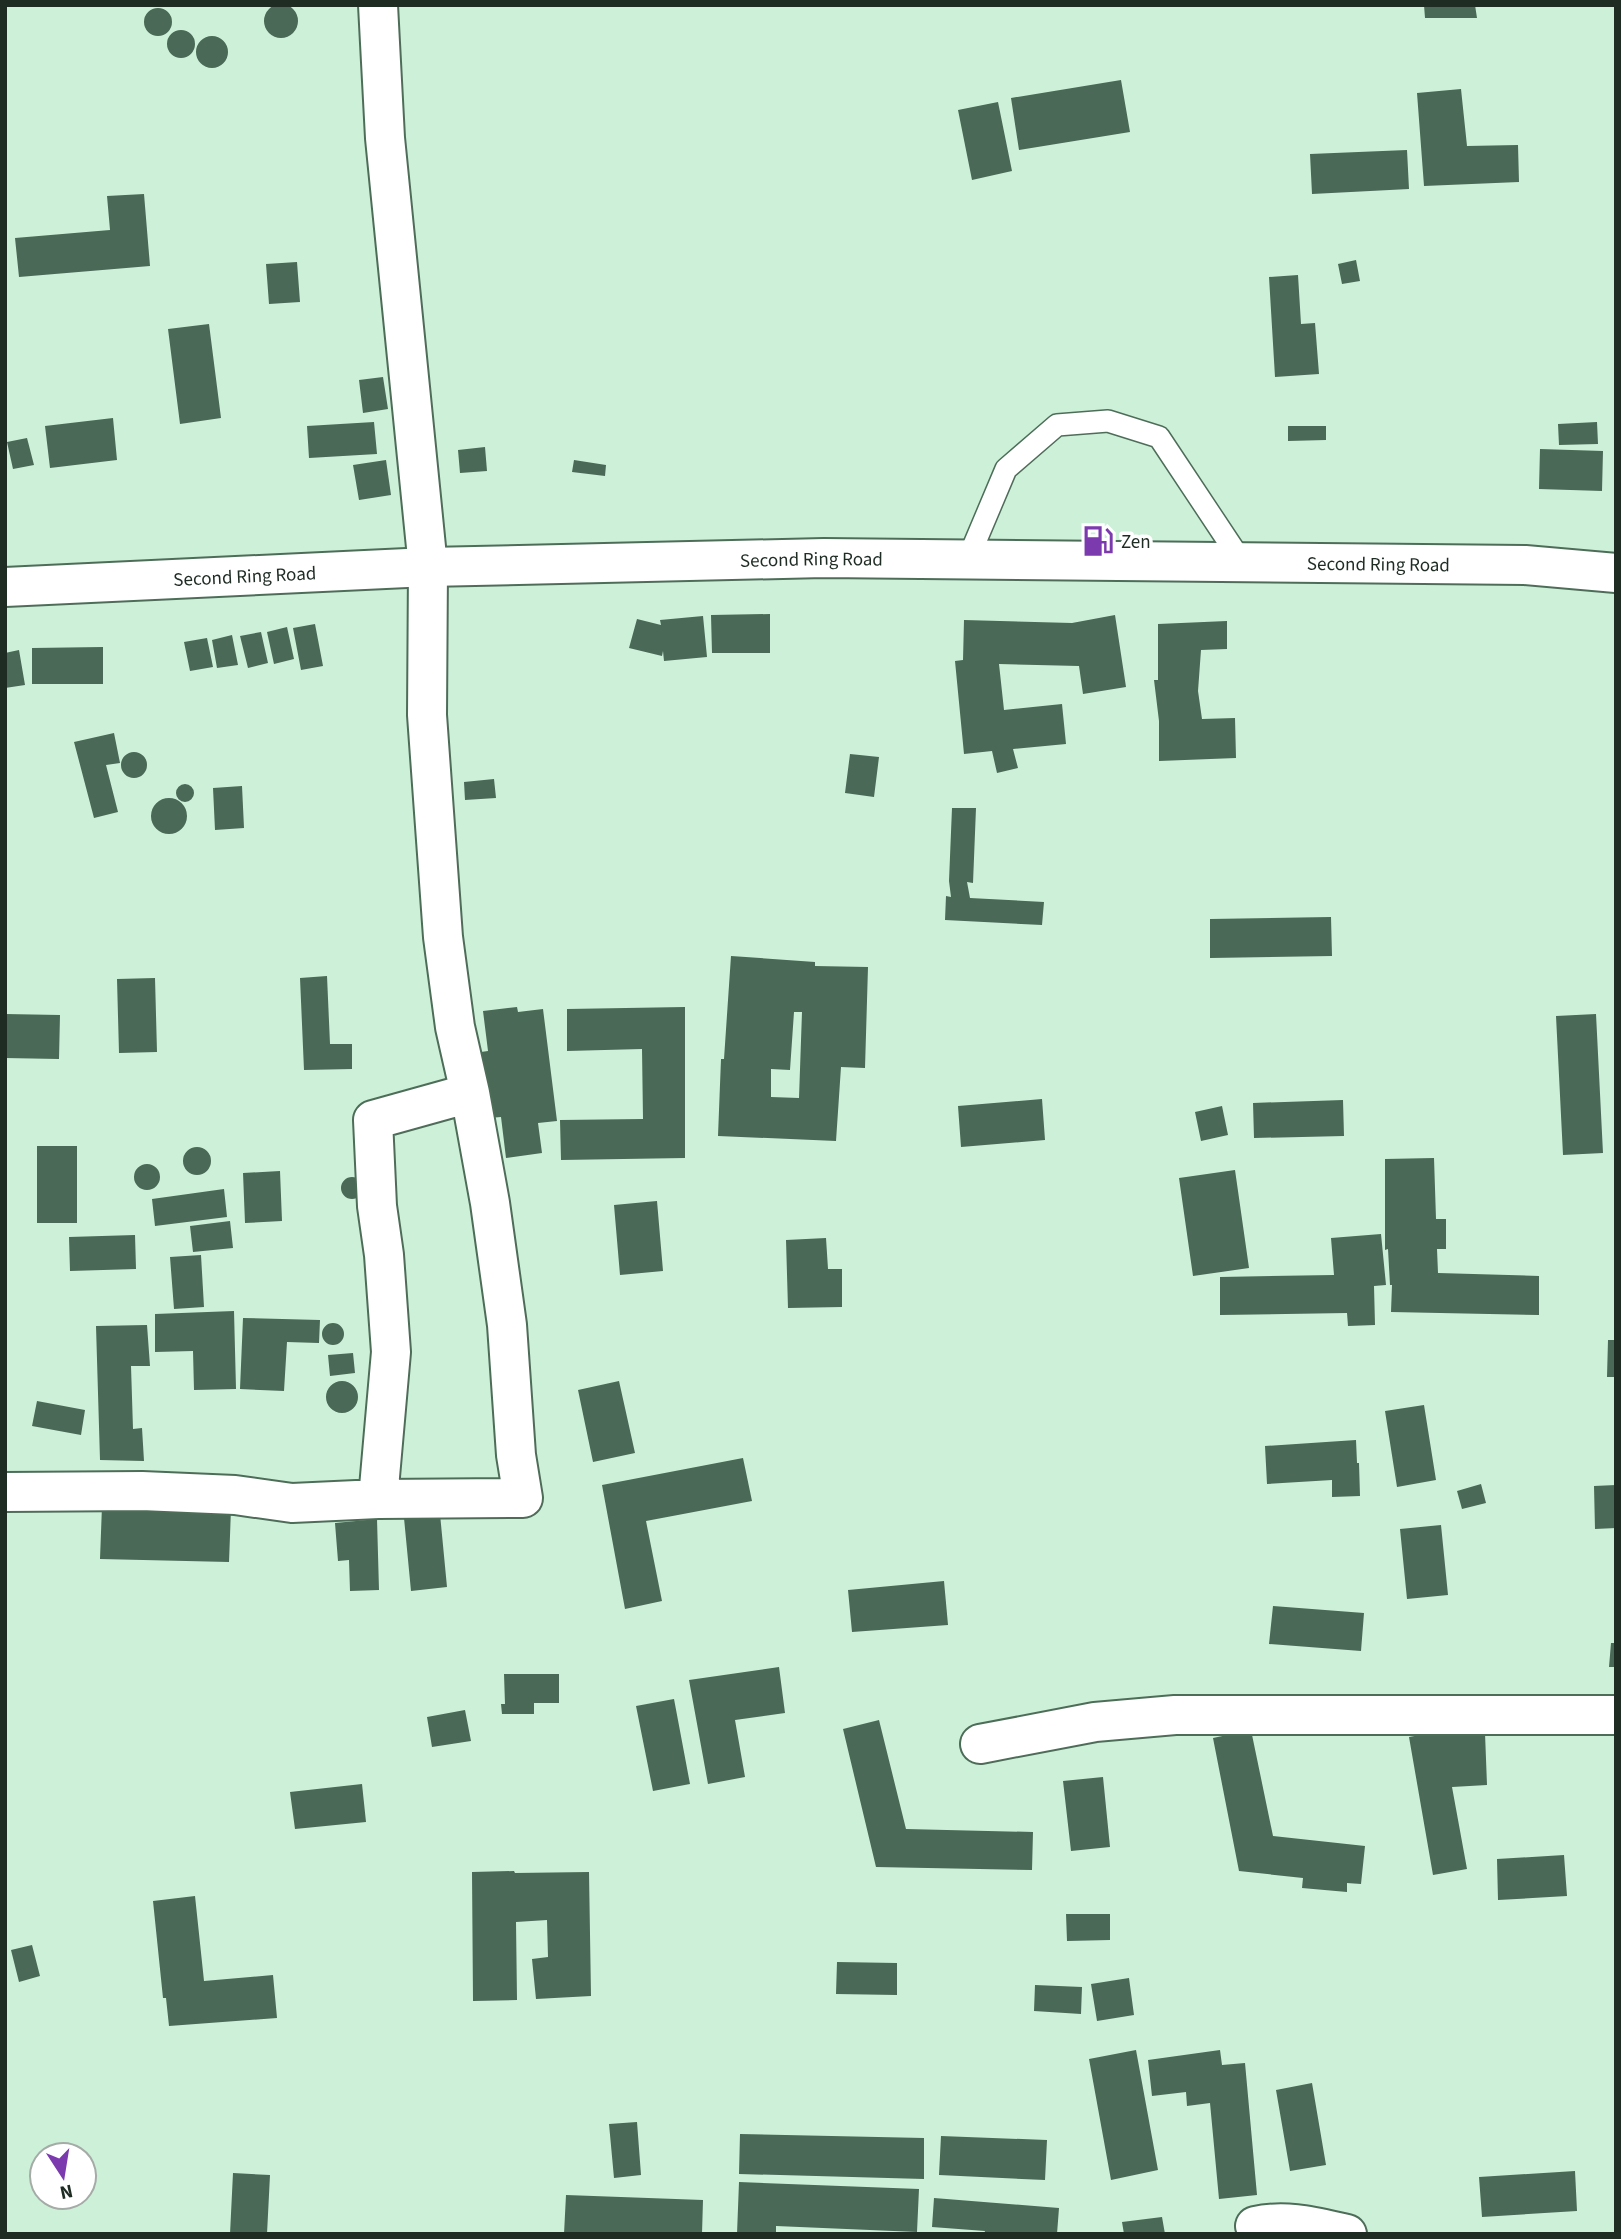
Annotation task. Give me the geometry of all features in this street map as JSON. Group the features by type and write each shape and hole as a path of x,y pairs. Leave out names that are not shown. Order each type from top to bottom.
{"street":[{"path":"5,1492 142,1491 235,1495 292,1503 378,1499 523,1498 516,1455 507,1325 490,1203 455,1027 443,937 430,786 427,715 428,567 385,138 378,5"},
{"name":"Second Ring Road","path":"5,587 428,567 824,558 1525,565 1616,573"},
{"path":"378,1499 391,1352 384,1255 377,1206 373,1120 470,1093"},
{"path":"980,1744 1095,1722 1175,1715 1616,1716"},
{"path":"1255,2226 1274,2222 1296,2222 1347,2234"}],"lane":[{"path":"968,559 1006,469 1057,425 1108,422 1158,437 1242,562"}],"building":[{"path":"281,4 293,9 298,21 293,33 281,38 269,33 264,21 269,9"},
{"path":"1424,5 1475,5 1477,18 1425,18"},
{"path":"158,8 168,12 172,22 168,32 158,36 148,32 144,22 148,12"},
{"path":"181,30 191,34 195,44 191,54 181,58 171,54 167,44 171,34"},
{"path":"212,36 223,41 228,52 223,63 212,68 201,63 196,52 201,41"},
{"path":"1121,80 1130,132 1019,150 1011,98"},
{"path":"1461,89 1467,146 1518,145 1519,182 1424,186 1417,93"},
{"path":"998,102 1012,171 972,180 958,110"},
{"path":"1407,150 1409,189 1312,194 1310,154"},
{"path":"144,194 150,266 19,277 15,238 110,230 107,196"},
{"path":"1356,260 1360,281 1342,284 1338,264"},
{"path":"297,262 300,302 269,304 266,264"},
{"path":"1298,275 1301,324 1315,323 1319,374 1275,377 1269,277"},
{"path":"209,324 221,418 180,424 168,329"},
{"path":"383,377 388,409 363,413 359,380"},
{"path":"113,418 117,460 50,468 45,426"},
{"path":"374,422 377,454 309,458 307,426"},
{"path":"1597,422 1598,444 1559,445 1558,424"},
{"path":"1288,426 1326,426 1326,440 1288,441"},
{"path":"27,438 34,465 13,469 7,442"},
{"path":"485,447 487,471 460,473 458,450"},
{"path":"1540,449 1603,451 1602,491 1539,489"},
{"path":"386,460 391,495 359,500 353,465"},
{"path":"574,460 606,465 605,476 572,472"},
{"path":"770,614 770,653 712,653 711,615"},
{"path":"1115,615 1126,687 1083,694 1079,666 999,664 1004,710 1062,704 1066,744 1013,749 1018,768 997,773 992,751 964,754 955,661 963,660 964,620 1072,623"},
{"path":"703,616 707,657 664,661 663,651 662,656 629,648 637,619 661,625 660,620"},
{"path":"1227,621 1227,649 1201,650 1198,691 1202,719 1235,718 1236,758 1159,761 1159,721 1154,680 1158,680 1158,624"},
{"path":"315,624 323,666 301,670 293,628"},
{"path":"287,627 294,659 274,664 267,632"},
{"path":"261,632 268,663 248,668 240,636"},
{"path":"232,635 238,665 217,668 212,640"},
{"path":"207,638 213,667 190,671 184,642"},
{"path":"103,647 103,684 32,684 32,648"},
{"path":"19,650 25,685 5,688 5,653"},
{"path":"114,733 120,763 106,765 118,812 94,818 74,742"},
{"path":"134,752 143,756 147,765 143,774 134,778 125,774 121,765 125,756"},
{"path":"850,754 879,757 874,797 845,793"},
{"path":"494,779 496,798 465,800 464,782"},
{"path":"185,784 191,787 194,793 191,799 185,802 179,799 176,793 179,787"},
{"path":"242,786 244,828 215,830 213,788"},
{"path":"169,798 182,803 187,816 182,829 169,834 156,829 151,816 156,803"},
{"path":"952,808 976,808 973,883 967,882 970,898 1044,902 1042,925 945,920 946,896 951,897 949,881"},
{"path":"1331,917 1332,956 1210,958 1210,919"},
{"path":"731,956 815,962 815,966 868,967 865,1068 841,1067 836,1141 718,1136 721,1059 724,1059","holes":["794,1012 802,1012 799,1098 771,1097 771,1069 790,1070"]},
{"path":"327,976 330,1044 352,1044 352,1069 304,1070 300,978"},
{"path":"155,978 157,1052 119,1053 117,979"},
{"path":"517,1007 518,1012 543,1009 557,1121 538,1123 542,1153 506,1158 501,1117 489,1118 481,1052 488,1051 483,1011"},
{"path":"685,1007 685,1158 561,1160 560,1120 643,1119 642,1049 567,1051 567,1009"},
{"path":"5,1014 60,1015 59,1059 5,1058"},
{"path":"1596,1014 1603,1153 1563,1155 1556,1016"},
{"path":"1042,1099 1045,1140 961,1147 958,1106"},
{"path":"1343,1100 1344,1136 1254,1138 1253,1103"},
{"path":"1222,1106 1228,1135 1201,1141 1195,1112"},
{"path":"37,1146 77,1146 77,1223 37,1223"},
{"path":"197,1147 207,1151 211,1161 207,1171 197,1175 187,1171 183,1161 187,1151"},
{"path":"1434,1158 1436,1219 1446,1219 1446,1249 1437,1249 1438,1273 1539,1276 1539,1315 1391,1312 1392,1285 1388,1249 1385,1250 1385,1159"},
{"path":"147,1164 156,1168 160,1177 156,1186 147,1190 138,1186 134,1177 138,1168"},
{"path":"1235,1170 1249,1268 1193,1276 1179,1178"},
{"path":"280,1171 282,1221 245,1223 243,1173"},
{"path":"352,1177 360,1180 363,1188 360,1196 352,1199 344,1196 341,1188 344,1180"},
{"path":"224,1189 227,1217 155,1226 152,1199"},
{"path":"657,1201 663,1271 620,1275 614,1205"},
{"path":"230,1221 233,1248 193,1252 190,1226"},
{"path":"1381,1234 1386,1285 1374,1286 1375,1325 1348,1326 1347,1313 1220,1315 1220,1277 1334,1275 1331,1238"},
{"path":"135,1235 136,1269 70,1271 69,1237"},
{"path":"826,1238 828,1269 842,1269 842,1307 788,1308 786,1240"},
{"path":"201,1255 204,1307 174,1309 170,1257"},
{"path":"234,1311 236,1389 194,1390 193,1351 155,1352 155,1314"},
{"path":"243,1318 320,1320 319,1343 287,1342 284,1391 240,1389"},
{"path":"333,1323 341,1326 344,1334 341,1342 333,1345 325,1342 322,1334 325,1326"},
{"path":"147,1325 150,1366 131,1366 133,1429 142,1428 144,1461 100,1460 96,1326"},
{"path":"1608,1340 1616,1340 1616,1377 1607,1377"},
{"path":"353,1353 355,1373 330,1376 328,1355"},
{"path":"342,1381 353,1386 358,1397 353,1408 342,1413 331,1408 326,1397 331,1386"},
{"path":"619,1381 635,1453 593,1462 578,1390"},
{"path":"37,1401 85,1410 81,1435 32,1426"},
{"path":"1424,1405 1436,1480 1397,1487 1385,1411"},
{"path":"1356,1440 1360,1496 1332,1497 1332,1480 1267,1484 1265,1446"},
{"path":"743,1458 752,1501 646,1521 662,1601 625,1609 602,1485"},
{"path":"1481,1484 1486,1503 1462,1509 1457,1491"},
{"path":"1616,1485 1616,1528 1595,1529 1594,1486"},
{"path":"102,1506 231,1509 229,1562 100,1559"},
{"path":"440,1514 447,1587 411,1591 404,1518"},
{"path":"377,1519 379,1590 350,1591 349,1560 338,1561 335,1523"},
{"path":"1441,1525 1448,1595 1407,1599 1400,1529"},
{"path":"944,1581 948,1625 852,1632 848,1590"},
{"path":"1273,1606 1364,1613 1361,1651 1269,1644"},
{"path":"1611,1643 1616,1643 1616,1667 1609,1667"},
{"path":"779,1667 785,1713 735,1720 745,1777 708,1784 689,1680"},
{"path":"504,1674 559,1674 559,1703 534,1703 534,1714 502,1714 501,1704 505,1704"},
{"path":"674,1699 690,1784 653,1791 636,1706"},
{"path":"465,1710 471,1741 432,1747 427,1717"},
{"path":"879,1720 906,1829 1033,1832 1032,1870 876,1867 843,1729"},
{"path":"1251,1730 1273,1836 1365,1846 1361,1884 1347,1883 1347,1892 1302,1888 1303,1878 1239,1871 1213,1738"},
{"path":"1442,1731 1443,1735 1485,1733 1487,1785 1452,1787 1467,1869 1433,1875 1409,1737"},
{"path":"1103,1777 1110,1847 1071,1851 1063,1781"},
{"path":"362,1784 366,1822 295,1829 290,1792"},
{"path":"1564,1855 1567,1896 1498,1900 1497,1859"},
{"path":"472,1872 589,1872 591,1996 536,1999 532,1959 548,1957 547,1920 516,1922 517,2000 473,2001"},
{"path":"195,1896 204,1981 273,1975 277,2018 169,2026 166,1998 163,1998 153,1901"},
{"path":"1066,1914 1110,1914 1110,1940 1067,1941"},
{"path":"32,1945 40,1976 19,1982 11,1950"},
{"path":"837,1962 897,1963 897,1995 836,1994"},
{"path":"1129,1978 1134,2015 1097,2021 1091,1984"},
{"path":"1035,1985 1082,1987 1081,2014 1034,2011"},
{"path":"1136,2050 1158,2170 1111,2180 1089,2059"},
{"path":"1220,2050 1222,2065 1245,2063 1257,2195 1219,2199 1210,2103 1187,2106 1186,2092 1152,2096 1148,2060"},
{"path":"1312,2083 1326,2165 1290,2171 1276,2090"},
{"path":"637,2122 641,2175 614,2178 609,2124"},
{"path":"740,2134 924,2138 924,2179 739,2174"},
{"path":"941,2136 1047,2140 1045,2180 939,2175"},
{"path":"1575,2171 1577,2211 1482,2217 1479,2177"},
{"path":"233,2173 270,2175 267,2234 230,2234"},
{"path":"739,2182 919,2189 917,2232 776,2226 776,2234 737,2234"},
{"path":"566,2195 703,2200 702,2234 564,2234"},
{"path":"934,2198 1059,2208 1057,2234 984,2234 985,2231 932,2227"},
{"path":"1162,2217 1165,2234 1124,2234 1122,2222"}],"place":[{"name":"Zen","path":"1098,541"}]}
